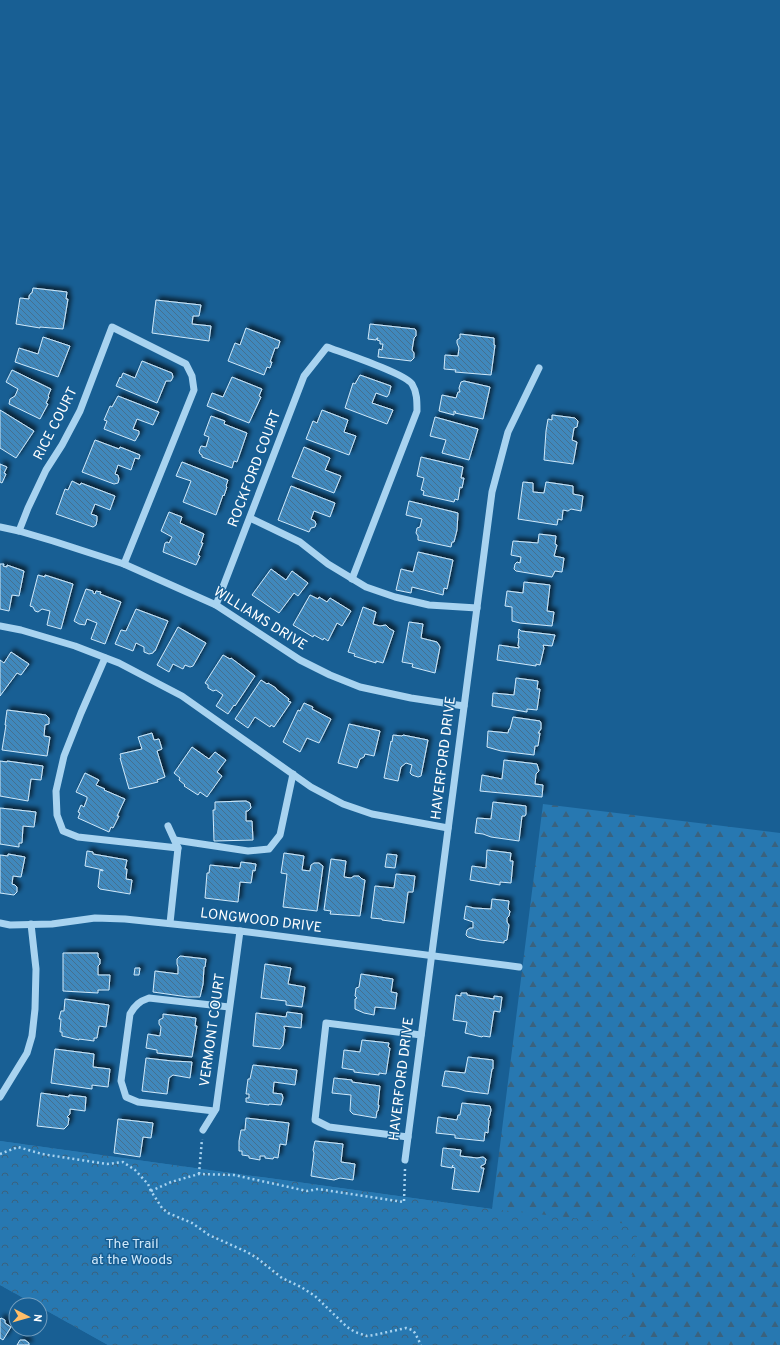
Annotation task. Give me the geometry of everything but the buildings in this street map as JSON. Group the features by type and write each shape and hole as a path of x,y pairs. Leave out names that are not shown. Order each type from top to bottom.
{"street":[{"name":"RICE COURT","path":"19,531 46,470 62,446 80,411 112,327 186,364 192,376 194,390 124,564"},
{"name":"ROCKFORD COURT","path":"216,605 304,376 327,347 400,374 412,383 418,397 417,411 352,579"},
{"name":"HAVERFORD DRIVE","path":"405,1160 492,492 508,432 539,368"},
{"path":"250,518 300,542 328,564 366,587 395,597 429,605 477,608"},
{"name":"WILLIAMS DRIVE","path":"0,527 19,531 124,564 216,605 300,660 330,675 360,687 412,698 464,706"},
{"path":"0,626 21,630 75,646 119,663 182,696 311,787 343,804 372,814 448,828"},
{"path":"105,658 81,712 64,756 56,791 57,815 61,826 63,831 78,837 178,848"},
{"path":"175,840 248,851 268,849 280,835 293,774"},
{"path":"168,826 178,848 170,922"},
{"name":"LONGWOOD DRIVE","path":"0,923 10,925 52,924 94,918 170,922 519,967"},
{"path":"0,1097 27,1053 32,1036 35,1009 36,969 30,924"},
{"name":"VERMONT COURT","path":"203,1130 216,1108 240,931"},
{"path":"214,1112 138,1102 126,1097 121,1081 130,1014 140,1001 149,998 230,1007"},
{"path":"408,1138 329,1128 315,1120 326,1023 421,1035"}],"path":[{"path":"199,1174 203,1130"},
{"path":"0,1154 18,1147 42,1154 107,1164 123,1162 135,1170 148,1184 162,1208 168,1214 192,1223 209,1236 258,1258 282,1278 315,1296 347,1327 355,1332 367,1336 406,1328 412,1330 422,1345"},
{"path":"151,1191 171,1182 199,1174 234,1175 307,1191 318,1189 404,1202 405,1160"}],"green space":[{"path":"543,804 780,833 780,1345 108,1345 48,1311 48,1297 22,1297 0,1285 0,1141 492,1209"},
{"name":"The Trail at the Woods","path":"0,1141 492,1209 638,1225 625,1345 108,1345 48,1311 48,1297 22,1297 0,1285"}]}
